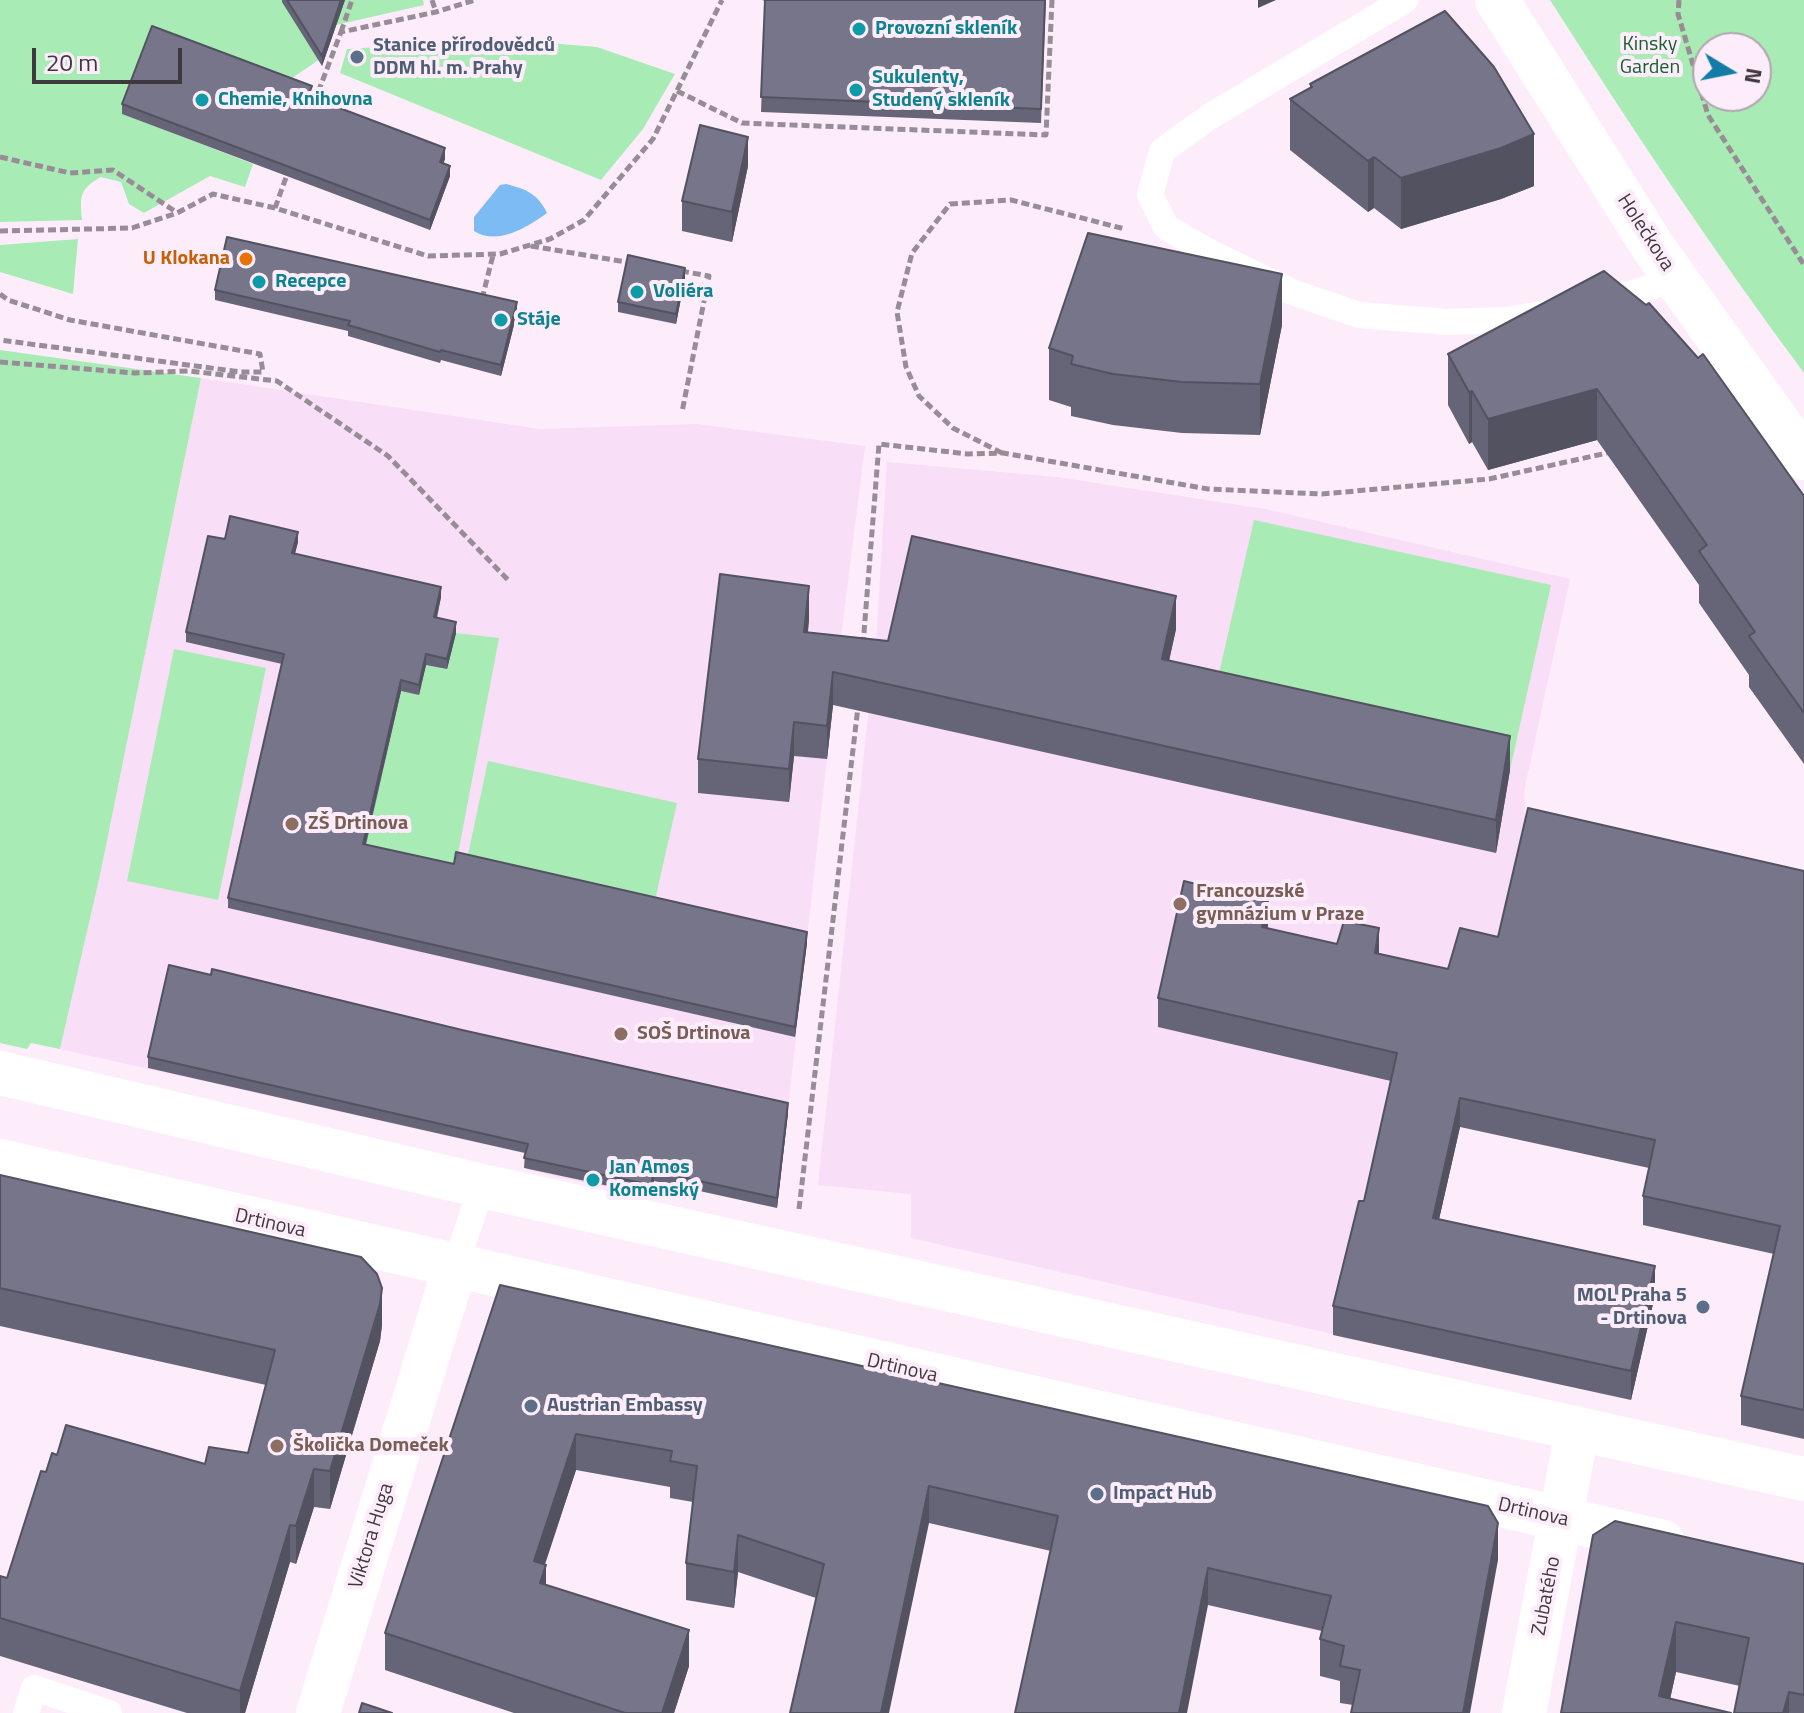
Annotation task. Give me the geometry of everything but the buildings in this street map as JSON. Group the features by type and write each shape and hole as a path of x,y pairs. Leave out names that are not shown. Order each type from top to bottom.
{"street":[{"name":"Holečkova","path":"1497,0 1674,277 1804,458"},
{"path":"0,1073 482,1186 1804,1479"},
{"name":"Drtinova","path":"0,1161 1698,1550"},
{"name":"Viktora Huga","path":"318,1713 455,1267"},
{"name":"Zubatého","path":"1524,1713 1577,1431"}],"lane":[{"path":"1405,0 1209,117 1162,151 1150,195 1166,227 1209,252 1292,292 1359,315 1447,322 1508,320 1644,290 1674,277"},
{"path":"455,1267 482,1186"},
{"path":"26,1713 34,1688 109,1713"}],"path":[{"path":"313,106 352,0"},
{"path":"432,0 436,12"},
{"path":"341,32 436,12 475,0"},
{"path":"0,231 132,228 177,213 213,194 275,208 428,256 493,255 550,239 584,220 653,139 722,0"},
{"path":"677,91 742,123 1046,135 1052,0"},
{"path":"1679,0 1678,14 1708,115 1804,265"},
{"path":"1016,133 1017,122"},
{"path":"0,157 70,173 113,170 177,213"},
{"path":"275,208 291,164"},
{"path":"1003,453 953,428 919,396 906,367 897,312 912,253 950,204 1011,200 1122,229 1166,227"},
{"path":"528,245 633,263"},
{"path":"479,314 493,255"},
{"path":"678,271 709,276 682,412"},
{"path":"0,294 8,300 70,320 260,354 263,372 241,372 0,340"},
{"path":"0,362 135,373 189,371 277,381 388,456 509,581"},
{"path":"862,657 879,444 968,454 1003,453 1208,489 1322,494 1489,479 1607,453"},
{"path":"798,1213 858,704"}],"shaded area":[{"path":"201,378 540,429 696,424 865,446 777,1208 655,1181 651,1195 647,1196 558,1177 528,1170 527,1154 60,1049 100,875"},
{"name":"Francouzské gymnázium v Praze","path":"887,462 1057,477 1265,509 1570,579 1524,791 1526,836 1412,1352 911,1238 911,1194 818,1185 876,642"}],"green space":[{"path":"0,0 282,0 312,50 326,55 282,85 123,114 253,164 245,187 210,176 144,213 129,204 121,182 101,177 82,194 82,220 0,222"},
{"path":"345,0 423,0 424,5 336,25"},
{"name":"Kinsky Garden","path":"1550,0 1804,0 1804,373 1705,235"},
{"path":"502,39 597,47 675,74 643,129 601,180 340,73 347,49"},
{"path":"78,239 73,294 0,272 0,245"},
{"path":"0,350 201,378 100,875 60,1049 31,1043 27,1049 0,1043"},
{"path":"1254,520 1551,585 1510,770 1212,704"},
{"path":"456,633 499,638 454,875 331,847 401,691 419,695 426,665"},
{"path":"174,649 266,668 218,900 127,881"},
{"path":"488,761 677,803 655,900 467,859"}],"water":[{"path":"506,184 531,193 547,213 522,229 502,236 474,231 474,217 500,185"}],"place":[{"name":"Provozní skleník","path":"859,29"},
{"name":"Stanice přírodovědců DDM hl. m. Prahy","path":"357,57"},
{"name":"Sukulenty, Studený skleník","path":"856,90"},
{"name":"Chemie, Knihovna","path":"202,100"},
{"name":"U Klokana","path":"246,259"},
{"name":"Recepce","path":"259,282"},
{"name":"Voliéra","path":"637,292"},
{"name":"Stáje","path":"501,320"},
{"name":"ZŠ Drtinova","path":"292,824"},
{"name":"Francouzské gymnázium v Praze","path":"1180,904"},
{"name":"SOŠ Drtinova","path":"621,1034"},
{"name":"Jan Amos Komenský","path":"593,1180"},
{"name":"MOL Praha 5 - Drtinova","path":"1703,1307"},
{"name":"Austrian Embassy","path":"531,1406"},
{"name":"Školička Domeček","path":"277,1446"},
{"name":"Impact Hub","path":"1097,1494"}]}
